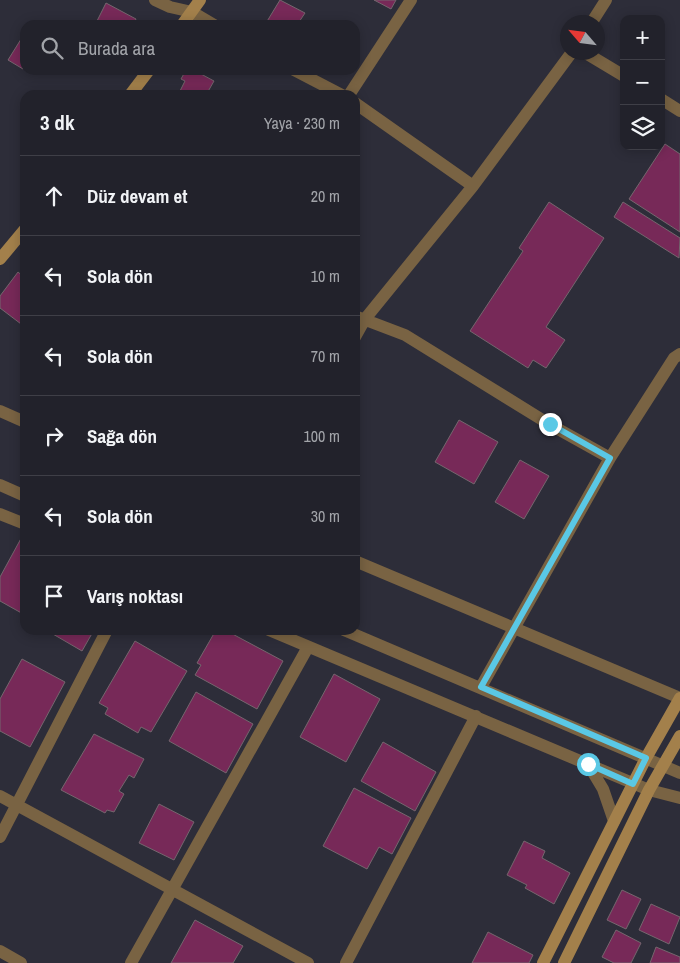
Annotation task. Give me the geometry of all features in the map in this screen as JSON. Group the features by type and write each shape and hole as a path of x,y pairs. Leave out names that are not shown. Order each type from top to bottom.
{"street":[{"path":"155,0 170,7 192,12 206,20"},
{"path":"186,20 200,0"},
{"path":"352,90 411,0"},
{"path":"596,15 606,0"},
{"path":"566,60 473,186 360,318 405,335 550,424 610,458"},
{"path":"597,60 620,74"},
{"path":"134,90 144,75"},
{"path":"304,75 332,90"},
{"path":"665,101 680,110"},
{"path":"360,107 473,186"},
{"path":"0,259 20,235"},
{"path":"481,687 610,458 674,358 680,354"},
{"path":"0,411 20,420"},
{"path":"0,485 20,494"},
{"path":"0,514 20,522"},
{"path":"360,563 680,698 646,758 543,963"},
{"path":"0,837 104,635"},
{"path":"280,635 476,716 633,784 680,798"},
{"path":"356,635 680,774"},
{"path":"131,963 308,647"},
{"path":"346,963 476,716"},
{"path":"564,963 650,790 680,736"},
{"path":"588,764 603,789 614,821"},
{"path":"0,796 308,963"},
{"path":"0,951 21,963"}],"building":[{"path":"280,0 305,13 300,20 268,20"},
{"path":"374,0 396,0 391,9"},
{"path":"106,3 136,19 136,20 98,20"},
{"path":"20,41 20,67 8,60"},
{"path":"183,75 203,75 214,81 209,90 180,90 185,81 181,79"},
{"path":"665,144 680,154 680,232 629,199 661,150 665,150"},
{"path":"549,202 604,238 546,327 565,340 546,368 533,360 528,368 470,331 523,251 519,248"},
{"path":"623,202 680,238 679,258 614,217"},
{"path":"18,272 20,274 20,323 0,308 0,296"},
{"path":"459,420 498,442 474,484 435,462"},
{"path":"520,460 549,476 524,519 495,502"},
{"path":"20,540 20,612 0,601 0,577"},
{"path":"55,635 91,635 82,651"},
{"path":"213,635 234,635 283,661 257,709 195,675 201,665 197,663"},
{"path":"135,641 187,671 151,732 141,727 138,733 105,714 108,708 99,703"},
{"path":"22,659 65,682 30,747 0,731 0,699"},
{"path":"334,674 380,699 346,762 300,737"},
{"path":"196,692 253,724 226,773 169,741"},
{"path":"94,734 144,759 134,778 129,775 119,791 124,794 114,812 107,810 105,813 61,790"},
{"path":"383,742 436,772 415,811 361,781"},
{"path":"354,788 411,818 392,854 379,847 367,869 323,846"},
{"path":"159,804 194,822 174,860 139,843"},
{"path":"524,841 545,851 542,858 570,873 554,904 525,888 527,885 507,875"},
{"path":"622,890 641,899 626,929 607,920"},
{"path":"651,904 680,917 669,944 639,930"},
{"path":"195,920 243,946 233,963 171,963"},
{"path":"616,930 641,943 631,963 614,963 602,957"},
{"path":"488,932 533,955 529,963 472,963"},
{"path":"656,947 680,957 680,963 650,963"}],"route":[{"path":"550,424 610,458 481,687 646,758 633,784 588,764"}]}
